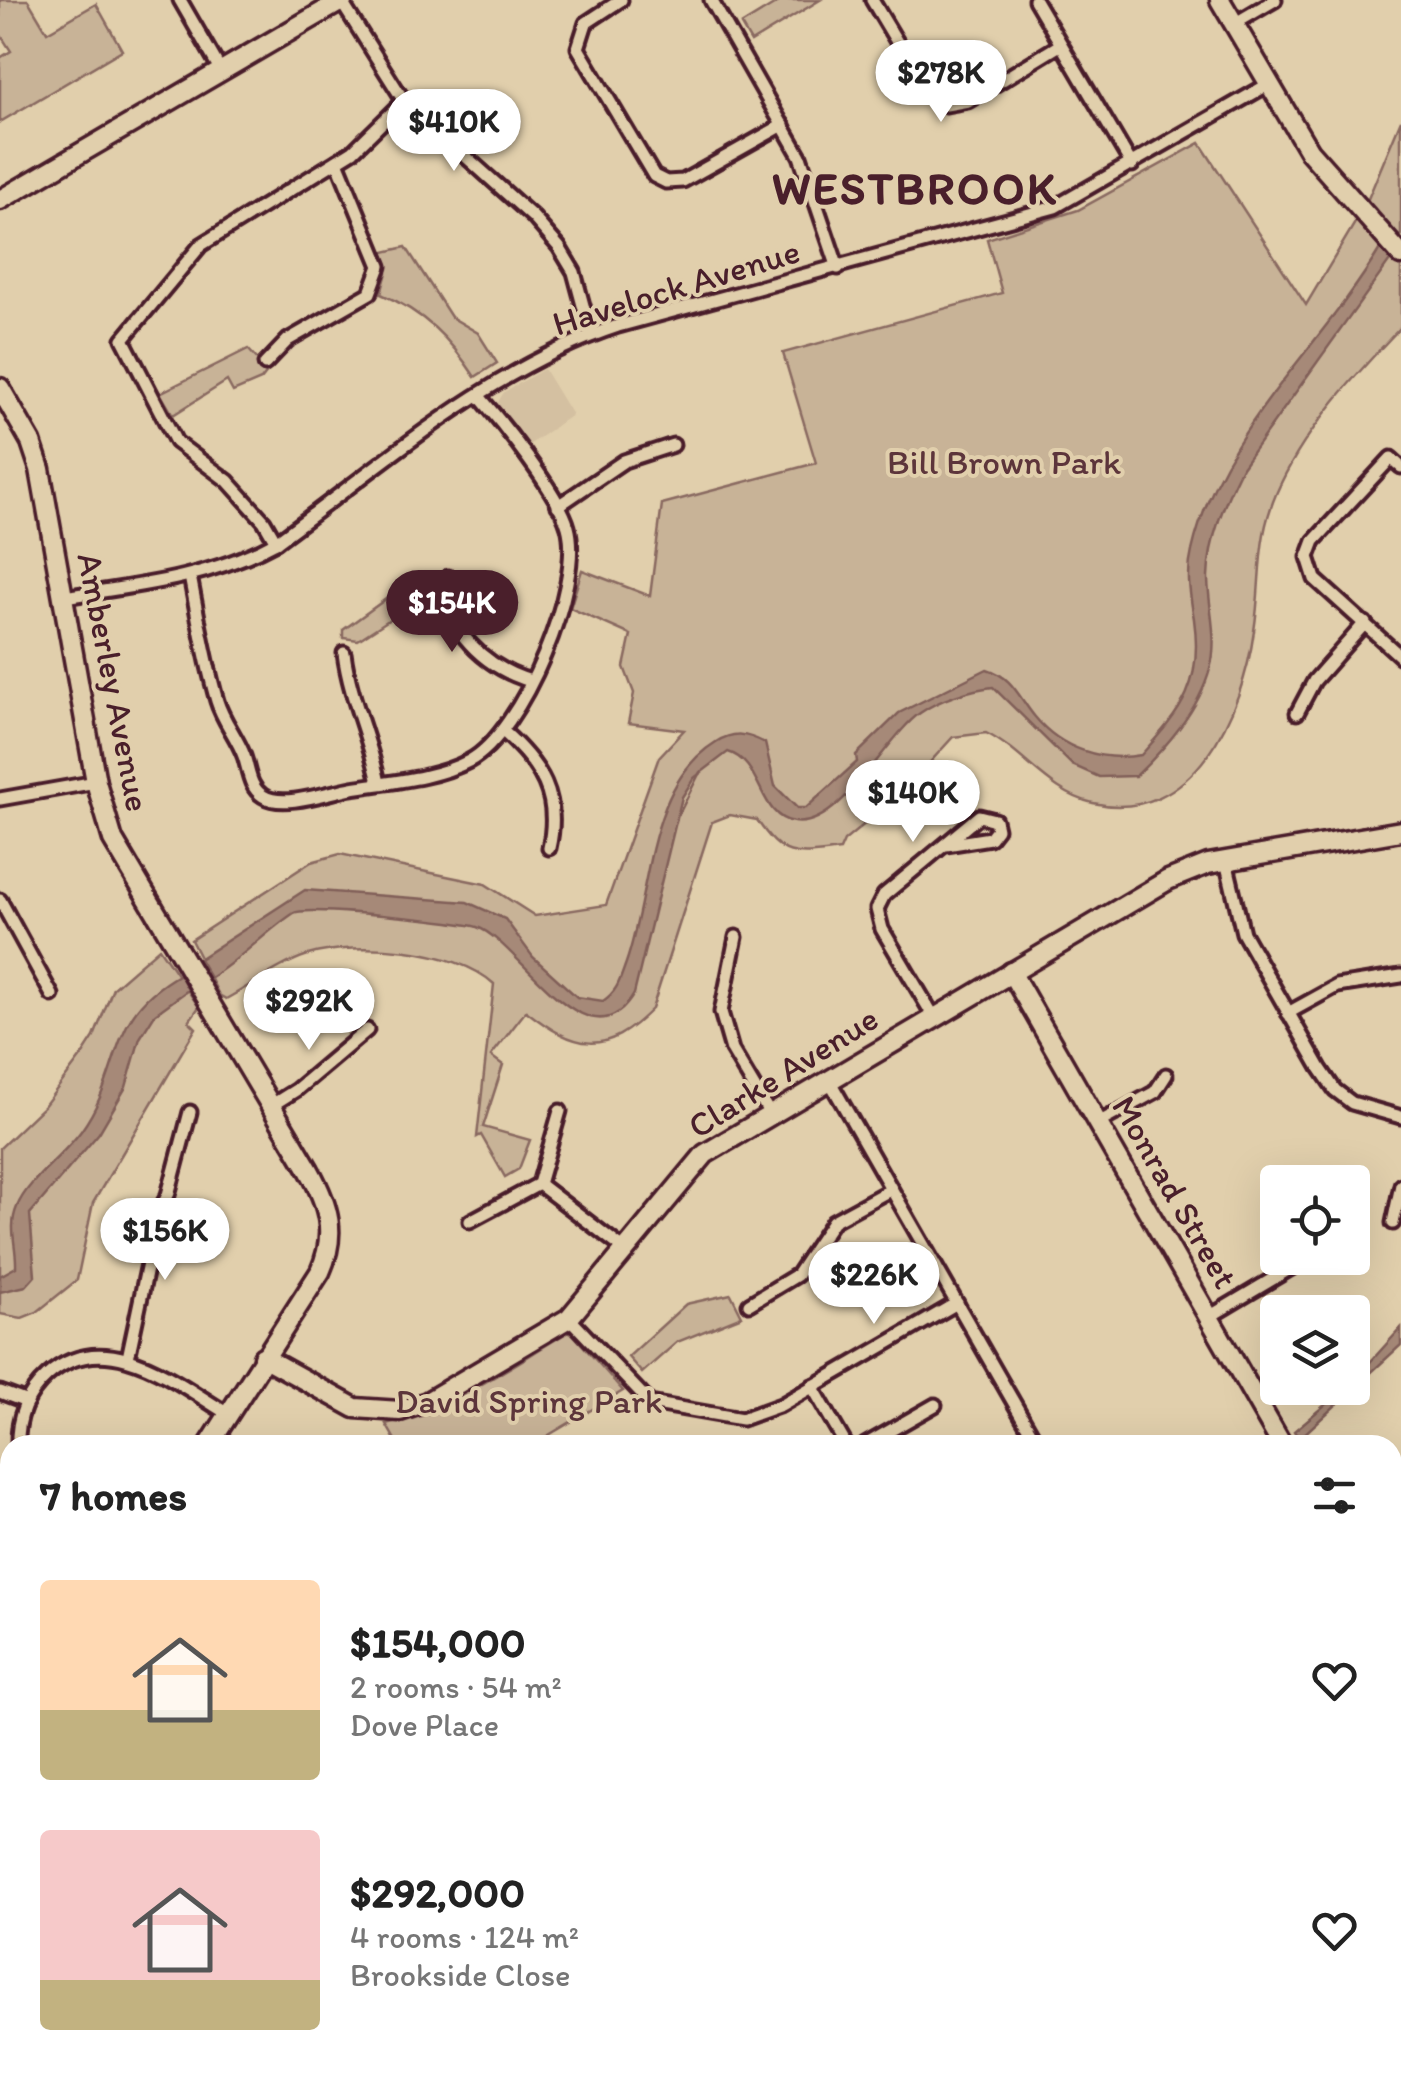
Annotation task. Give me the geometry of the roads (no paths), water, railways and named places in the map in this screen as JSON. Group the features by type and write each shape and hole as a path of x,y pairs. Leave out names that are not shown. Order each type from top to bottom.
{"street":[{"path":"180,0 220,71"},
{"path":"621,0 586,23 578,48 654,176 666,182 683,181 783,126"},
{"path":"711,0 800,156 838,268"},
{"path":"872,0 927,92 946,105 968,101 1060,44"},
{"path":"1034,0 1132,165"},
{"path":"1220,0 1320,166 1401,255"},
{"path":"1234,24 1275,0"},
{"path":"0,200 342,1 404,101 533,217 559,247 574,272 591,335"},
{"name":"Havelock Avenue","path":"64,598 190,576 247,558 276,542 534,360 591,335 1055,207 1269,84"},
{"path":"276,542 264,521 228,481 176,442 124,339 201,245 337,161 368,139 404,101"},
{"path":"265,364 288,340 370,293 380,266 337,161"},
{"name":"Amberley Avenue","path":"0,388 36,453 96,782 113,840 272,1104 320,1189 331,1223 331,1242 320,1272 215,1435"},
{"path":"190,576 218,704 244,754 253,786 265,798 284,800 454,768 490,748 504,732 531,682 572,572 568,528 558,506 480,396"},
{"path":"558,506 624,461 673,445"},
{"path":"1401,467 1391,458 1314,541 1308,556 1315,579 1401,657"},
{"path":"448,577 453,612 479,656 531,682"},
{"path":"1297,713 1314,682 1364,623"},
{"path":"344,653 348,688 371,743 379,784"},
{"path":"504,732 530,755 544,776 554,828 549,848"},
{"path":"0,799 96,782"},
{"name":"Clarke Avenue","path":"264,1357 342,1405 370,1411 400,1411 440,1395 569,1318 705,1154 934,1017 1168,880 1226,861 1401,832"},
{"path":"934,1017 882,929 877,909 884,894 946,845"},
{"path":"1226,861 1239,922 1335,1090 1352,1103 1401,1117"},
{"path":"0,900 52,995"},
{"path":"736,937 721,1012 732,1050 770,1114"},
{"name":"Monrad Street","path":"1011,972 1275,1435"},
{"path":"1288,1013 1337,986 1401,976"},
{"path":"272,1104 296,1090 367,1030"},
{"path":"1098,1123 1154,1092 1166,1075"},
{"path":"829,1080 1032,1435"},
{"path":"128,1358 160,1212 168,1196 190,1112"},
{"path":"470,1221 540,1184 560,1112"},
{"path":"540,1184 625,1250"},
{"path":"1393,1223 1401,1185"},
{"path":"749,1304 797,1275 832,1221 890,1190"},
{"path":"1209,1317 1279,1275"},
{"path":"569,1318 640,1396 660,1407 742,1419 770,1410 957,1304"},
{"path":"20,1435 26,1402 60,1365 94,1354 128,1358 228,1414"},
{"path":"812,1386 840,1435"},
{"path":"0,1392 26,1402"},
{"path":"882,1435 934,1405"}],"waterway":[{"path":"679,814 700,772"}],"district":[{"name":"WESTBROOK","path":"915,188"}],"park label":[{"name":"Bill Brown Park","path":"1004,462"},
{"name":"David Spring Park","path":"529,1401"}]}
